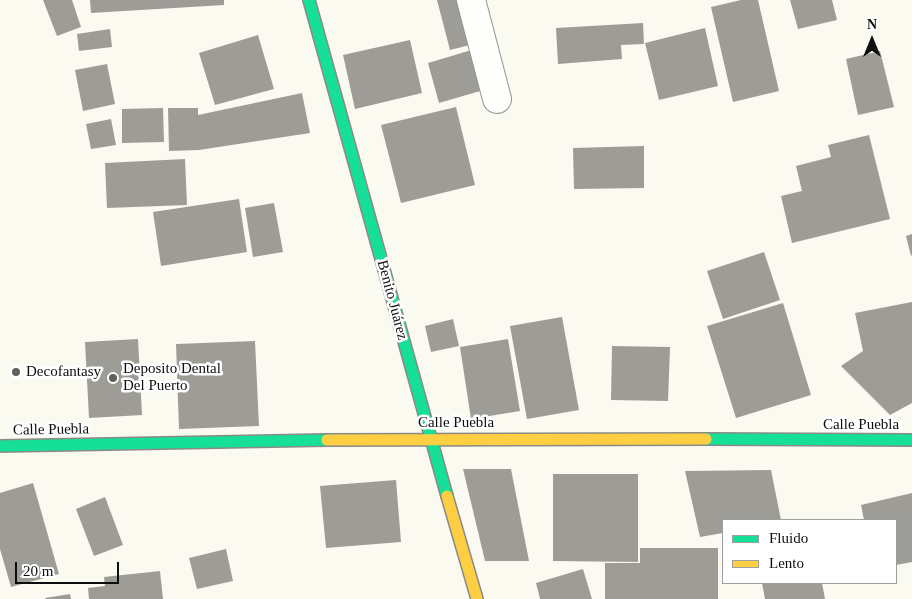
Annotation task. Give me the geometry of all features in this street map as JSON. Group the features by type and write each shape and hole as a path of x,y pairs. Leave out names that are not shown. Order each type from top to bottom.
{"street":[{"name":"Benito Juárez","path":"309,0 430,438 477,599"},
{"path":"471,0 498,99"},
{"name":"Calle Puebla","path":"0,446 430,438 912,440"}],"building":[{"path":"43,0 72,0 81,27 57,36"},
{"path":"90,0 224,0 224,5 91,13"},
{"path":"437,0 466,0 478,43 450,50"},
{"path":"741,0 758,0 779,91 733,102 711,7"},
{"path":"790,0 832,0 837,20 798,29"},
{"path":"643,23 644,44 621,45 622,59 558,64 556,28"},
{"path":"705,28 718,86 659,100 645,43"},
{"path":"110,29 112,47 79,51 77,34"},
{"path":"258,35 274,89 215,105 199,53"},
{"path":"410,40 422,93 355,109 343,55"},
{"path":"475,49 487,89 439,103 428,63"},
{"path":"880,51 894,107 858,115 846,59"},
{"path":"107,64 115,104 83,111 75,70"},
{"path":"302,93 310,133 199,150 169,151 168,108 198,108 198,115"},
{"path":"456,107 475,185 401,203 381,125"},
{"path":"163,108 164,142 122,143 122,109"},
{"path":"111,119 116,145 91,149 86,124"},
{"path":"869,135 890,219 792,243 781,196 802,191 796,166 831,157 828,145"},
{"path":"644,146 644,188 574,189 573,148"},
{"path":"185,159 187,205 107,208 105,163"},
{"path":"239,199 247,252 161,266 153,212"},
{"path":"274,203 283,252 253,257 245,208"},
{"path":"912,234 912,255 911,256 906,236"},
{"path":"764,252 780,300 723,319 707,271"},
{"path":"912,302 912,403 890,415 841,366 863,351 855,313"},
{"path":"783,303 811,395 736,418 707,326"},
{"path":"562,317 579,410 527,419 510,326"},
{"path":"453,319 459,346 431,352 425,326"},
{"name":"Deposito Dental Del Puerto","path":"138,339 142,415 89,418 85,342"},
{"path":"508,339 520,411 471,419 460,347"},
{"path":"255,341 259,426 179,429 176,344"},
{"path":"612,346 670,347 668,401 611,400"},
{"path":"463,469 511,469 529,561 485,561"},
{"path":"771,470 781,519 722,519 722,533 700,537 685,471"},
{"path":"553,474 638,474 638,562 553,561"},
{"path":"396,480 401,542 326,548 320,486"},
{"path":"33,483 59,574 11,587 0,549 0,493"},
{"path":"912,493 912,562 897,565 897,519 864,519 861,505"},
{"path":"105,497 123,545 94,556 76,509"},
{"path":"640,548 718,548 718,599 605,599 605,563 640,563"},
{"path":"226,549 233,581 197,589 189,558"},
{"path":"583,569 592,599 540,599 536,583"},
{"path":"160,571 163,599 89,599 88,588 105,586 104,577"},
{"path":"762,584 822,584 825,599 765,599"},
{"path":"70,594 71,599 45,598"}],"traffic: fast":[{"path":"309,0 447,496"},
{"path":"706,439 912,440"},
{"path":"0,446 327,440"}],"traffic: slow":[{"path":"327,440 706,439"},
{"path":"447,496 477,599"}],"place":[{"name":"Decofantasy","path":"16,372"},
{"name":"Deposito Dental Del Puerto","path":"113,378"}]}
